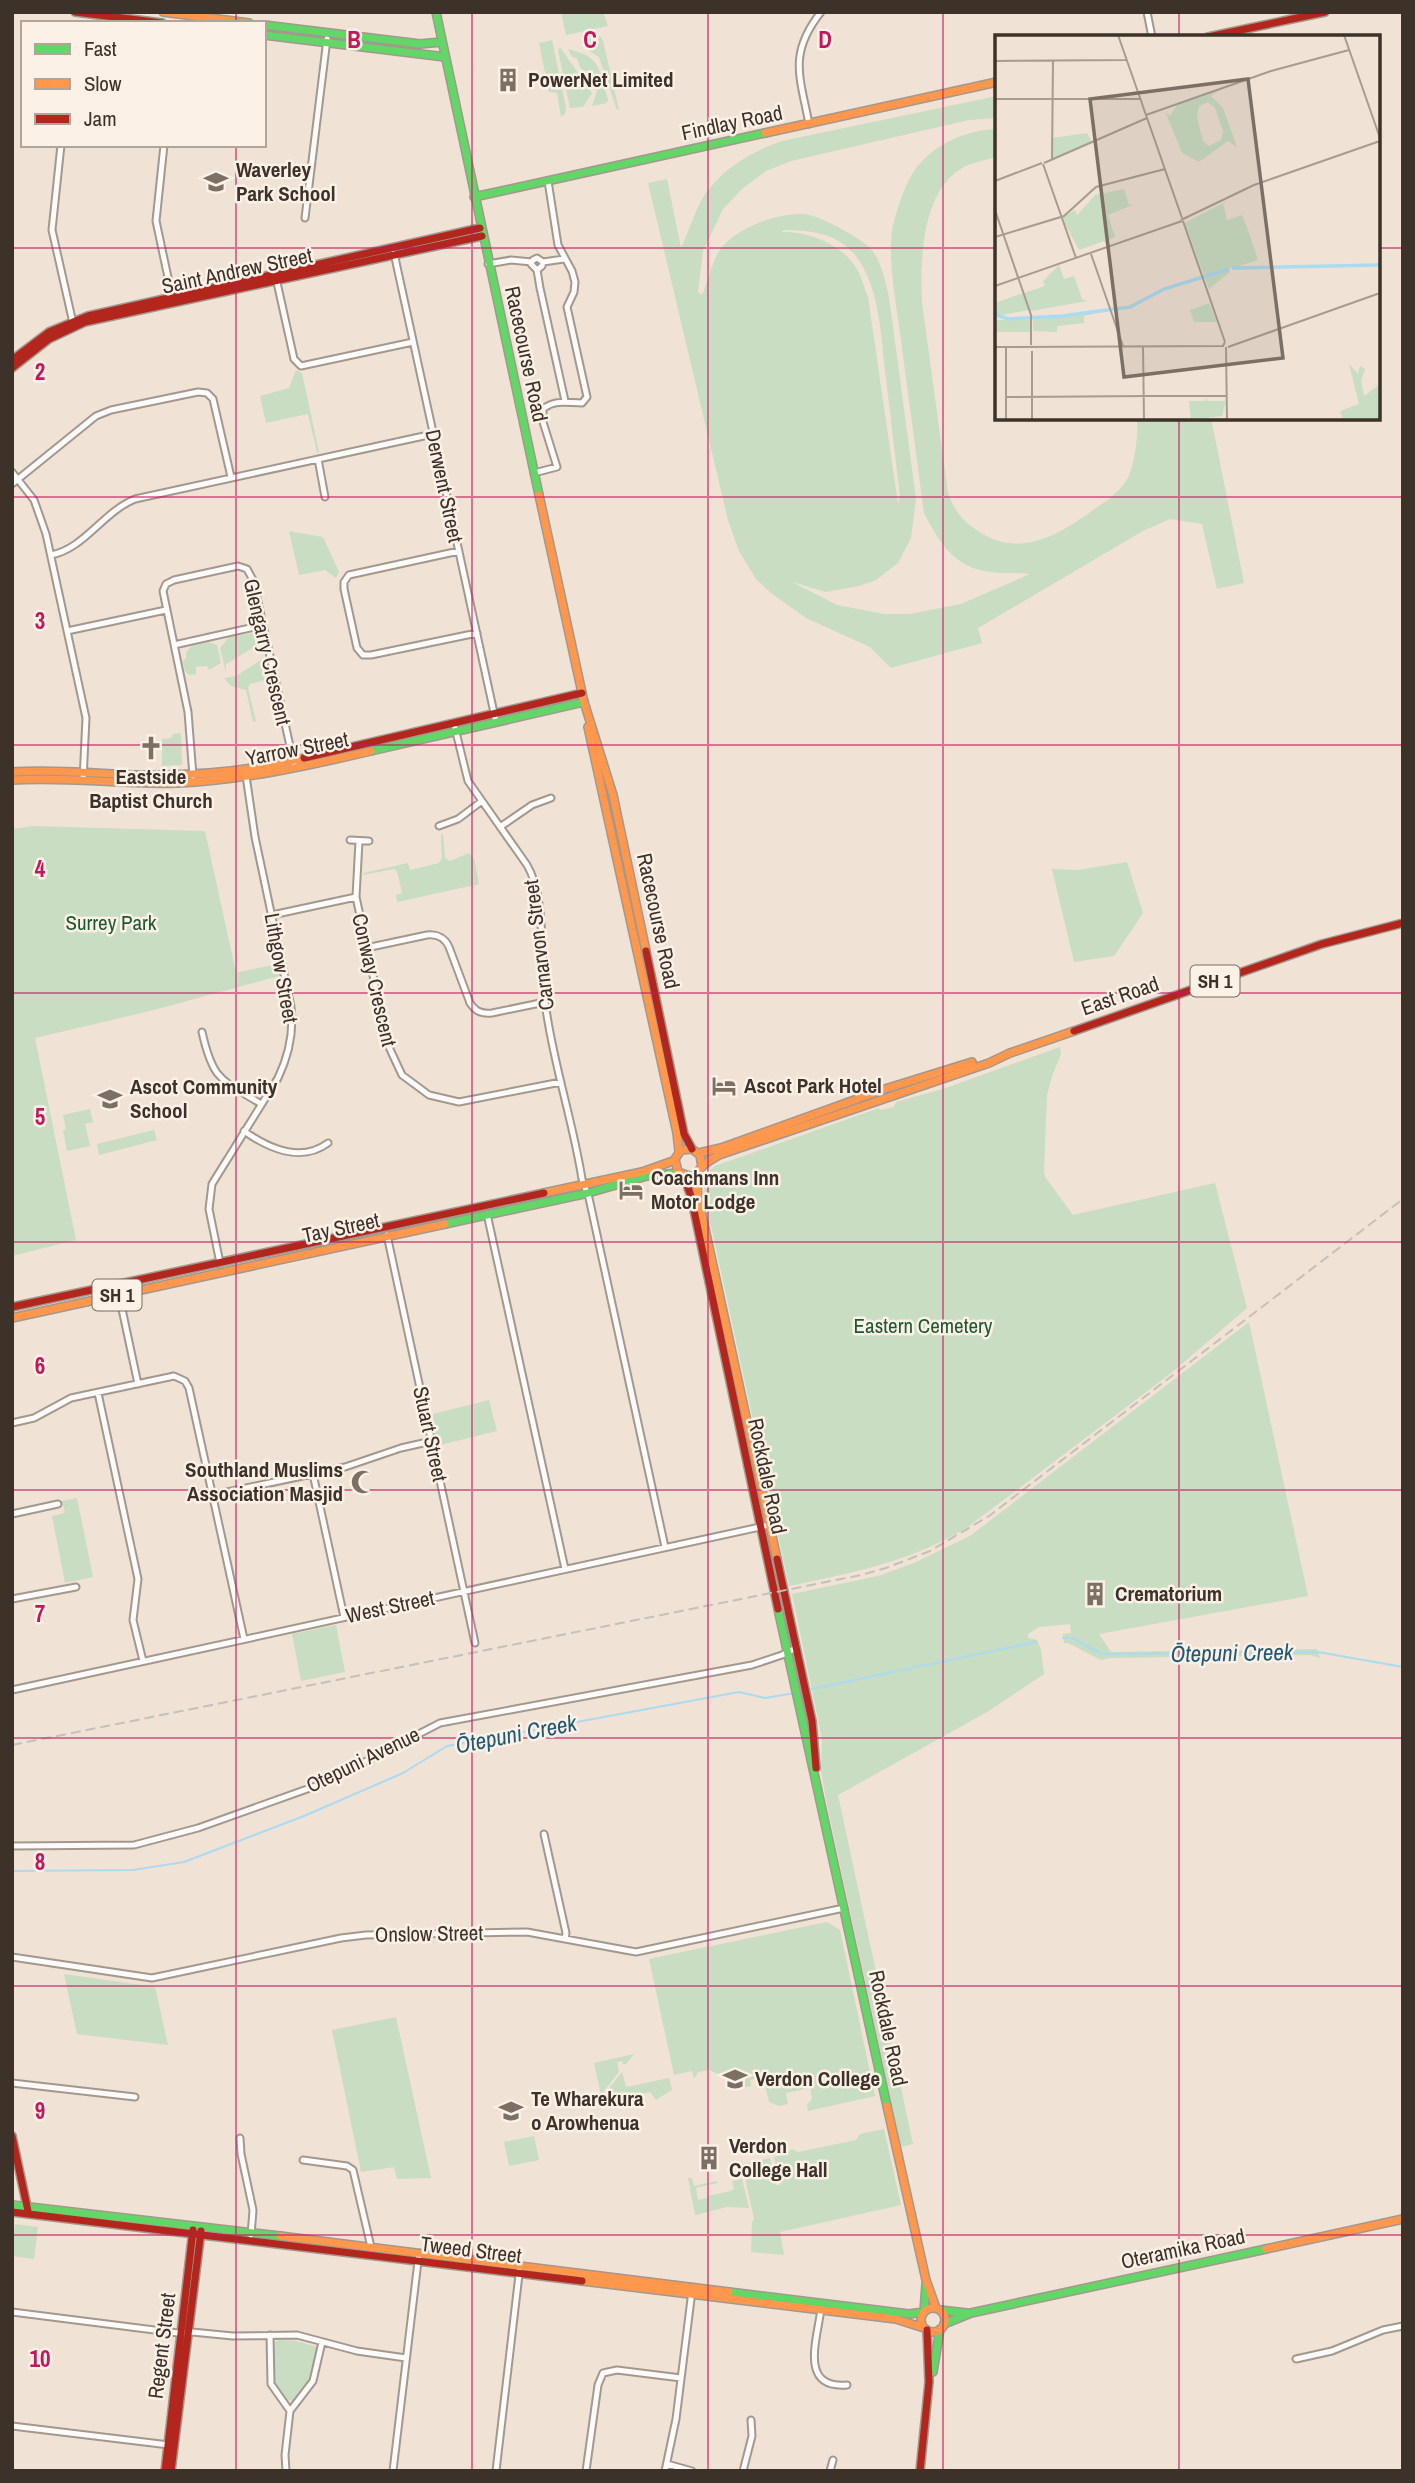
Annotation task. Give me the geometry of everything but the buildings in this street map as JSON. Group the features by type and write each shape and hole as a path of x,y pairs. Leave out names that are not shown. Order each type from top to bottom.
{"main road":[{"path":"75,12 151,21"},
{"path":"163,12 224,21"},
{"name":"Racecourse Road","path":"436,12 679,1151"},
{"path":"1217,35 1325,12"},
{"path":"266,24 420,44 442,42"},
{"path":"266,35 445,57"},
{"name":"Findlay Road","path":"474,197 995,82"},
{"name":"Saint Andrew Street","path":"12,360 43,336 73,324 481,232"},
{"name":"Saint Andrew Street","path":"12,368 44,342 73,324"},
{"name":"Yarrow Street","path":"12,780 127,775 194,778 246,773 294,765 455,728 582,693"},
{"name":"Racecourse Road","path":"584,702 602,755 622,839 684,1134 695,1151"},
{"name":"Yarrow Street","path":"495,718 584,702"},
{"name":"Yarrow Street","path":"12,772 84,776"},
{"path":"612,841 622,839"},
{"name":"East Road","path":"695,1151 721,1148 931,1074 1010,1053 1322,944 1403,923"},
{"name":"East Road","path":"702,1167 719,1155 989,1063 1010,1053"},
{"path":"679,1151 673,1161 680,1175"},
{"name":"SH 1","path":"679,1151 695,1151"},
{"path":"695,1151 702,1167"},
{"name":"Tay Street","path":"16,1306 648,1170 673,1161"},
{"name":"SH 1","path":"680,1175 696,1175 702,1167"},
{"name":"Tay Street","path":"12,1318 587,1193 646,1176 680,1175"},
{"name":"Rockdale Road","path":"680,1175 691,1196 765,1526 796,1648 813,1730 817,1783"},
{"name":"Rockdale Road","path":"696,1175 735,1389"},
{"path":"16,1306 23,1315"},
{"name":"Rockdale Road","path":"765,1526 796,1693 926,2280 938,2309"},
{"path":"12,2136 28,2210"},
{"name":"Tweed Street","path":"12,2204 28,2210 197,2231 250,2241 419,2257 821,2306 909,2314 924,2312"},
{"name":"Tweed Street","path":"12,2213 28,2210"},
{"name":"Oteramika Road","path":"942,2326 971,2313 1403,2219"},
{"name":"Tweed Street","path":"197,2231 251,2232 372,2247 419,2257"},
{"name":"Regent Street","path":"165,2471 171,2445 197,2231"},
{"name":"Rockdale Road","path":"924,2312 926,2280"},
{"name":"Tweed Street","path":"821,2306 896,2319 925,2329"},
{"path":"920,2471 928,2397 944,2316 938,2309 930,2308 924,2312 921,2322 929,2342 928,2397"},
{"name":"Oteramika Road","path":"938,2309 971,2313"},
{"path":"925,2329 934,2331 942,2326"},
{"name":"Regent Street","path":"171,2445 171,2471"}],"street":[{"path":"809,124 798,64 806,34 821,12"},
{"path":"1147,12 1152,35"},
{"path":"305,218 327,32"},
{"path":"61,147 52,230 73,324"},
{"path":"164,147 156,220 173,300"},
{"path":"534,473 557,467 542,412 550,404 565,401 582,403 587,394 567,307 575,282 558,246 548,181"},
{"name":"Derwent Street","path":"393,252 495,718"},
{"path":"488,264 511,260 532,262 537,258 542,262 564,259"},
{"path":"532,262 532,267 537,270 565,401"},
{"path":"537,270 542,266 542,262"},
{"path":"276,278 293,359 301,366 413,342"},
{"path":"12,484 82,426 104,413 203,392 215,403 231,477"},
{"path":"51,555 68,550 129,501 433,434"},
{"path":"317,458 325,497"},
{"path":"12,471 29,492 39,511 51,555 86,718 84,776"},
{"path":"459,551 349,575 345,579 344,589 357,648 363,655 371,655 477,632"},
{"name":"Glengarry Crescent","path":"194,778 188,712 163,591 170,581 243,567 253,580 294,765"},
{"path":"67,631 166,610"},
{"path":"174,645 263,625"},
{"name":"Carnarvon Street","path":"455,728 468,781 530,869 534,880 545,1002 665,1547"},
{"name":"Lithgow Street","path":"222,1272 209,1217 210,1191 215,1178 283,1069 292,1031 291,1007 253,828 246,773"},
{"path":"500,827 532,805 551,798"},
{"path":"439,826 458,819 482,801"},
{"path":"350,840 369,841"},
{"name":"Conway Crescent","path":"359,841 356,897 389,1051 402,1075 435,1098 459,1102 561,1082"},
{"path":"272,915 356,897"},
{"path":"366,948 427,935 436,936 447,943 470,1003 476,1010 492,1013 545,1002"},
{"path":"202,1032 209,1061 215,1072 261,1104"},
{"path":"244,1131 271,1148 291,1152 320,1149 328,1143"},
{"path":"485,1204 565,1569"},
{"name":"Stuart Street","path":"385,1226 475,1643"},
{"path":"117,1284 138,1384"},
{"path":"12,1423 34,1418 71,1398 174,1376 182,1378 189,1388 244,1639"},
{"path":"98,1393 138,1579 133,1620 143,1661"},
{"path":"213,1495 345,1467 401,1448 432,1441"},
{"path":"313,1474 344,1617"},
{"path":"12,1514 58,1504"},
{"name":"West Street","path":"12,1689 765,1526"},
{"path":"12,1599 76,1587"},
{"name":"Otepuni Avenue","path":"12,1846 134,1845 198,1828 324,1783 440,1723 752,1665 796,1648"},
{"path":"544,1834 566,1933 565,1939"},
{"name":"Onslow Street","path":"12,1957 152,1978 366,1935 511,1931 628,1951 644,1951 844,1908"},
{"path":"12,2083 135,2097"},
{"path":"240,2138 253,2210 250,2241"},
{"path":"303,2160 347,2166 354,2170 372,2247"},
{"path":"393,2471 419,2257"},
{"path":"496,2471 520,2270"},
{"path":"692,2291 666,2468 692,2471"},
{"path":"821,2306 815,2354 818,2376 828,2384 847,2385"},
{"path":"12,2312 233,2336 297,2335 357,2351 406,2358"},
{"path":"1296,2359 1332,2351 1383,2330 1403,2326"},
{"path":"270,2335 271,2384 290,2412"},
{"path":"286,2471 290,2412 313,2382 322,2342"},
{"path":"586,2471 598,2385 603,2373 617,2370 681,2378"},
{"path":"743,2471 752,2436 751,2420"},
{"path":"12,2426 171,2445"},
{"path":"830,2471 833,2460"}],"green space":[{"path":"561,12 603,12 608,26 566,35"},
{"path":"600,36 603,41 619,110 599,57 583,47 589,37"},
{"path":"552,40 566,108 561,117 557,93 549,92 539,43"},
{"path":"560,47 592,93 583,107 570,108 558,50"},
{"path":"568,49 587,56 597,65 607,103 592,106 597,91 577,58 572,57"},
{"path":"995,96 995,118 969,120 791,161 766,171 742,189 723,209 703,251 698,292 702,295 716,257 731,239 749,227 770,219 802,214 817,217 856,237 877,257 884,277 916,499 911,538 898,563 876,580 826,592 792,582 837,605 884,614 910,614 961,604 1030,574 991,572 967,565 942,544 924,513 892,268 893,224 905,188 917,167 933,151 953,139 995,129 995,158 966,166 951,176 940,190 926,227 923,247 922,303 948,493 954,506 970,525 995,540 1009,543 1037,541 1077,521 1123,486 1134,460 1137,420 1211,420 1244,583 1217,589 1202,524 1170,519 1143,531 978,628 982,643 891,668 870,647 806,618 771,593 756,579 739,551 728,520 648,183 667,179 681,248 698,207 713,184 733,166 782,141","holes":["781,232 814,232 841,242 849,248 871,284 881,332 900,496 898,504 868,297 861,277 849,258 832,245 811,236"]},
{"path":"296,370 302,373 319,452 308,414 266,423 260,396 289,388"},
{"path":"289,531 323,537 339,572 336,578 325,570 299,575"},
{"path":"254,633 259,636 261,643 226,664 226,673 220,648 229,637"},
{"path":"208,642 217,645 221,663 209,670 207,666 196,667 196,674 189,675 185,671 183,661 186,653 191,646"},
{"path":"264,658 266,680 250,684 248,688 256,721 253,722 246,690 231,686 224,678 236,676"},
{"path":"181,733 182,765 162,766 162,739"},
{"name":"Surrey Park","path":"33,826 205,831 236,973 280,963 283,975 154,1010 35,1038 76,1240 12,1256 12,829"},
{"path":"443,834 445,858 450,861 469,853 474,858 479,884 397,902 396,895 402,893 397,871 394,869 363,875 408,863 410,870 439,863 442,858"},
{"path":"1127,862 1143,913 1114,956 1074,962 1052,869 1077,870"},
{"name":"Eastern Cemetery","path":"1060,1047 1061,1054 1047,1095 1045,1177 1073,1215 1215,1183 1247,1308 1170,1374 965,1529 901,1558 858,1571 789,1586 704,1193 703,1176 715,1166 879,1108 894,1107 896,1102 946,1088"},
{"path":"90,1109 93,1122 85,1124 90,1146 67,1151 63,1115"},
{"path":"154,1130 157,1140 99,1155 97,1144"},
{"path":"1249,1322 1308,1596 1099,1634 1111,1652 1317,1649 1320,1658 1310,1655 1101,1660 1064,1643 1063,1634 1071,1633 1070,1624 1039,1627 1028,1634 1028,1638 1037,1640 1044,1674 987,1712 838,1795 913,2144 901,2147 826,1800 821,1771 822,1739 792,1594 878,1576 914,1563 970,1536"},
{"path":"489,1400 497,1431 436,1446 429,1415"},
{"path":"77,1498 93,1577 65,1583 52,1516 65,1513 62,1501"},
{"path":"336,1625 345,1672 301,1681 292,1634"},
{"path":"827,1922 840,1930 875,2096 808,2111 807,2105 812,2099 810,2088 786,2093 788,2104 779,2106 769,2102 763,2077 750,2080 751,2086 737,2089 734,2081 709,2070 698,2072 694,2079 692,2071 674,2075 649,1959"},
{"path":"64,1974 155,1987 168,2045 77,2034"},
{"path":"396,2017 431,2178 397,2179 394,2167 361,2172 332,2030"},
{"path":"634,2054 626,2064 617,2062 619,2072 601,2095 594,2063"},
{"path":"622,2072 626,2087 669,2078 672,2090 656,2100 650,2092 614,2098 602,2097"},
{"path":"884,2129 901,2205 780,2232 784,2255 751,2252 754,2219 742,2164 770,2158 776,2185 780,2185 774,2157 792,2149 798,2152 856,2140 860,2134"},
{"path":"534,2136 539,2160 509,2166 504,2142"},
{"path":"688,2178 692,2178 694,2186 717,2181 696,2188 698,2200 731,2191 734,2189 732,2181 742,2179 749,2208 727,2207 695,2215"},
{"path":"15,2224 38,2227 34,2259 12,2256"},
{"path":"297,2341 317,2347 311,2377 304,2391 293,2401 285,2400 273,2382 275,2342"}],"waterway":[{"name":"Ōtepuni Creek","path":"1063,1638 1072,1638 1102,1654 1318,1652 1403,1667"},
{"name":"Ōtepuni Creek","path":"807,1690 1036,1642"},
{"name":"Ōtepuni Creek","path":"12,1871 133,1870 184,1862 304,1816 403,1773 447,1746 739,1692 765,1698 795,1693"}],"railway":[{"path":"12,1745 861,1575 930,1551 989,1516 1403,1199"}],"traffic: fast":[{"path":"436,12 539,495"},
{"path":"266,25 420,44 442,42"},
{"path":"266,35 445,57"},
{"path":"474,197 765,133"},
{"path":"371,751 584,702"},
{"path":"445,1224 588,1193 647,1176 677,1173"},
{"path":"778,1609 887,2106"},
{"path":"12,2205 280,2236"},
{"path":"944,2324 971,2313 1266,2249"},
{"path":"729,2292 909,2314 924,2312 926,2284"},
{"path":"940,2310 967,2313"},
{"path":"933,2372 940,2329"}],"traffic: slow":[{"path":"163,12 233,21"},
{"path":"765,133 995,82"},
{"path":"539,495 584,702 613,795 646,951"},
{"path":"588,727 679,1151"},
{"path":"12,780 156,783 202,781 275,772 371,751"},
{"path":"12,772 183,775 223,772 304,758"},
{"path":"702,1167 700,1155 692,1149 681,1150 675,1159 678,1172 692,1177 719,1155 989,1063 1074,1031"},
{"path":"699,1153 721,1148 885,1089 972,1062"},
{"path":"544,1193 642,1172 673,1161"},
{"path":"696,1175 698,1197 777,1559"},
{"path":"12,1318 445,1224"},
{"path":"887,2106 926,2280 936,2308"},
{"path":"1266,2249 1403,2219"},
{"path":"280,2236 729,2292"},
{"path":"582,2281 896,2319 924,2328"},
{"path":"933,2308 941,2312 945,2320 941,2328 933,2332 925,2328 921,2320 925,2312 933,2308"}],"traffic: jam":[{"path":"75,12 146,21"},
{"path":"1217,35 1325,12"},
{"path":"12,360 49,332 88,316 480,228"},
{"path":"12,368 49,339 85,322 482,236"},
{"path":"304,758 582,693"},
{"path":"1074,1031 1322,944 1403,923"},
{"path":"646,951 684,1134 692,1149"},
{"path":"684,1177 691,1196 778,1609"},
{"path":"12,1307 544,1193"},
{"path":"777,1559 812,1721 816,1768"},
{"path":"12,2136 28,2211"},
{"path":"12,2212 582,2281"},
{"path":"165,2471 193,2230"},
{"path":"171,2471 201,2231"},
{"path":"920,2471 929,2382 927,2330"}],"place":[{"name":"PowerNet Limited","path":"508,80"},
{"name":"Waverley Park School","path":"216,182"},
{"name":"Eastside Baptist Church","path":"151,748"},
{"name":"Ascot Park Hotel","path":"724,1086"},
{"name":"Ascot Community School","path":"110,1099"},
{"name":"Coachmans Inn Motor Lodge","path":"631,1190"},
{"name":"Southland Muslims Association Masjid","path":"363,1482"},
{"name":"Crematorium","path":"1095,1594"},
{"name":"Verdon College","path":"735,2079"},
{"name":"Te Wharekura o Arowhenua","path":"511,2111"},
{"name":"Verdon College Hall","path":"709,2158"}]}
